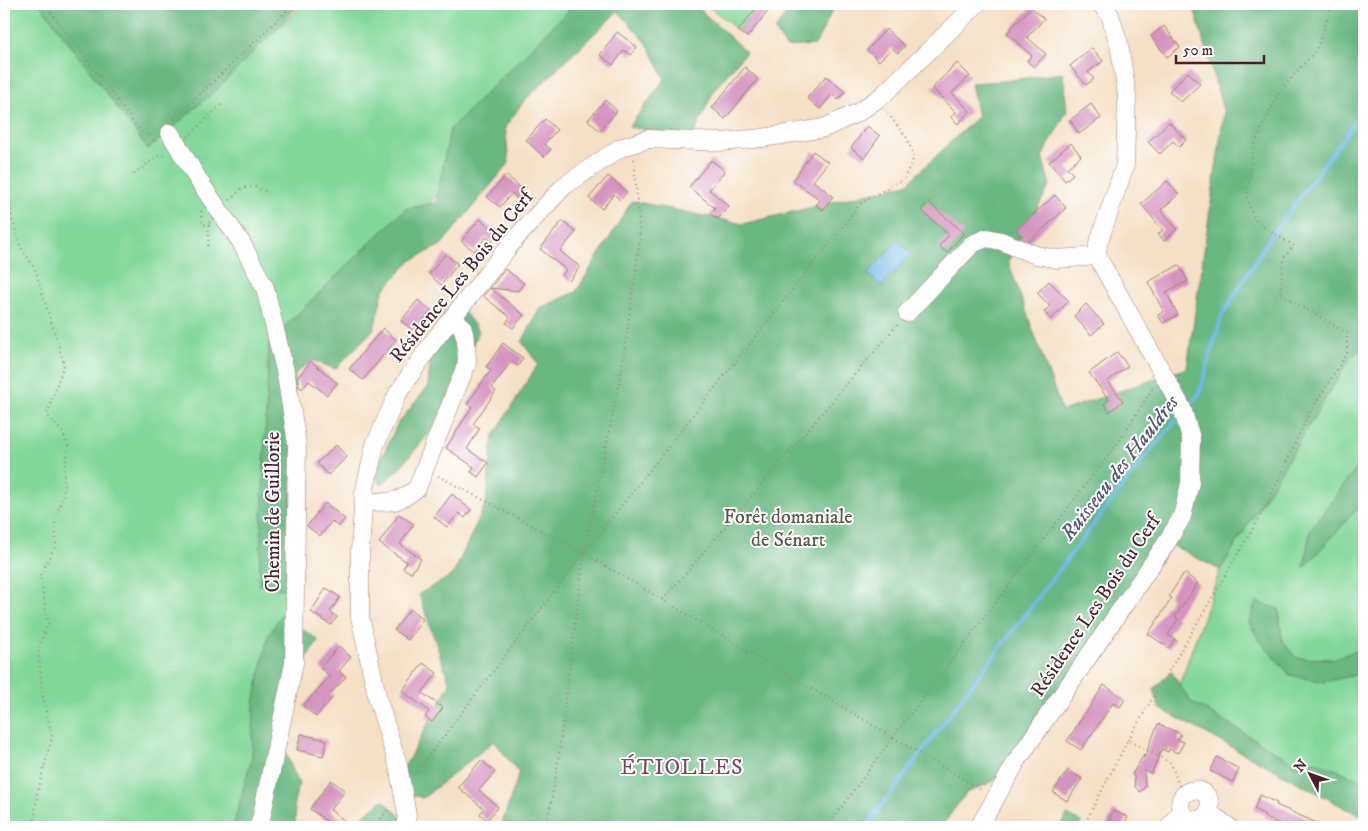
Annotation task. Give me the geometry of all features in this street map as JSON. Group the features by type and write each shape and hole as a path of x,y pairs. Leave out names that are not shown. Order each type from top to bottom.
{"street":[{"name":"Résidence Les Bois du Cerf","path":"405,827 407,815 398,765 378,700 360,617 360,550 364,501 375,445 398,392 432,343 515,239 564,186 620,148 648,139 722,142 824,128 859,112 877,100 977,4"},
{"path":"907,313 972,244 986,238 1001,241 1036,255 1057,259 1097,256 1098,244 1125,165 1127,95 1119,44 1110,15 1101,4"},
{"name":"Chemin de Guillorie","path":"173,138 241,242 265,288 286,375 297,444 294,663 258,827"},
{"name":"Résidence Les Bois du Cerf","path":"979,827 1018,758 1165,545 1182,517 1190,483 1191,438 1184,412 1097,256"},
{"path":"364,501 392,503 407,497 417,488 467,364 466,341 462,326 453,317"},
{"path":"1169,827 1180,812 1180,801 1185,793 1195,790 1206,794 1210,804 1208,812 1203,818 1193,821 1180,812"},
{"path":"1208,812 1229,827"}],"path":[{"path":"45,4 144,134 173,138 189,136 224,102"},
{"path":"158,155 173,138 174,119 294,4"},
{"path":"1083,827 1128,740 1267,505 1307,417 1347,353 1347,333 1280,294 1284,257 1294,246 1253,218 1247,197 1254,145 1279,92 1316,50 1333,4"},
{"path":"4,96 8,107 4,114"},
{"path":"375,827 584,553 861,204 904,179 914,157 907,138 877,100"},
{"path":"546,827 556,776 584,553 622,369 640,239 632,144"},
{"path":"4,171 12,219 20,246 35,269 64,364 47,415 63,433 69,448 64,469 64,494 55,519 56,545 40,575 48,624 38,649 43,697 52,737 37,794 34,827"},
{"path":"208,246 209,224"},
{"path":"663,600 907,313"},
{"path":"827,827 893,737 1120,440 1163,372"},
{"path":"425,469 584,553 995,798"},
{"path":"1128,740 1171,763 1179,786 1185,793"}],"green space":[{"path":"4,4 41,4 156,140 304,4 604,4 287,367 292,460 287,672 252,827 4,827"},
{"path":"40,4 300,4 218,88 148,149"},
{"path":"575,4 694,4 746,52 714,90 693,136 629,127 665,79 647,43 618,11 524,101 505,127 509,163 441,245 410,261 383,291 374,329 335,369 312,360 295,374 289,551 296,591 259,585 269,342 405,209 436,203 450,129"},
{"path":"706,4 759,4 738,30"},
{"path":"792,4 840,4 832,11 815,45 786,47 775,31"},
{"name":"Forêt domaniale de Sénart","path":"1193,4 1364,4 1364,344 1349,360 1220,570 1172,545 994,781 966,793 941,827 501,827 519,773 494,741 423,798 402,792 401,773 450,684 419,594 453,575 486,503 493,437 538,364 522,342 540,308 576,292 632,201 743,224 907,184 978,116 971,83 1063,73 1067,111 1042,157 1050,185 1008,261 1062,411 1187,368 1224,113"},
{"path":"462,309 479,331 432,430 396,472 381,485 374,474 398,423 428,387 430,360"},
{"path":"1364,344 1364,813 1174,700 1220,570 1349,360"},
{"path":"1364,458 1364,501 1304,568 1310,530"},
{"path":"1256,602 1279,609 1282,640 1296,658 1333,659 1359,650 1364,637 1364,673 1324,682 1290,675 1259,640 1249,622"},
{"path":"281,615 318,640 291,685 282,744 299,784 294,801 296,827 233,827 252,757 254,702 268,637"},
{"path":"1171,671 1190,701 1296,764 1315,761 1364,781 1364,818 1159,708 1154,689"},
{"path":"383,800 402,818 400,827 356,827 356,822"},
{"path":"1067,815 1081,822 1078,827 1060,827"}],"water":[{"path":"897,241 911,253 882,286 868,274"}],"building":[{"path":"759,4 774,4 747,37 738,31"},
{"path":"1031,7 1044,19 1027,37 1046,54 1034,67 1027,61 1032,56 1007,33"},
{"path":"1164,26 1180,47 1167,57 1151,36"},
{"path":"886,29 905,46 898,53 892,48 879,61 867,50"},
{"path":"617,32 637,47 631,55 624,50 613,65 600,55"},
{"path":"1092,48 1103,61 1088,72 1094,79 1086,85 1070,66"},
{"path":"957,63 970,76 952,93 970,111 958,124 951,117 956,112 932,88"},
{"path":"745,67 758,79 725,119 712,108"},
{"path":"1188,72 1200,84 1181,102 1169,91"},
{"path":"826,76 845,92 838,100 832,94 820,109 807,98"},
{"path":"605,100 617,111 600,131 588,120"},
{"path":"1091,104 1101,118 1079,134 1070,120"},
{"path":"545,119 557,130 544,144 551,149 544,157 526,140"},
{"path":"1169,122 1186,140 1179,147 1173,141 1160,154 1148,142"},
{"path":"867,126 880,136 864,158 851,148"},
{"path":"1071,143 1081,156 1067,168 1073,174 1065,181 1049,162"},
{"path":"813,151 828,162 813,181 833,196 823,210 816,205 820,200 793,180"},
{"path":"711,160 725,171 709,190 729,206 718,219 710,214 715,208 689,187"},
{"path":"506,175 525,191 518,199 512,193 500,207 487,197"},
{"path":"608,176 627,192 620,200 614,194 602,209 589,198"},
{"path":"1167,181 1179,194 1161,210 1177,229 1164,241 1158,234 1163,230 1141,204"},
{"path":"1055,195 1066,208 1030,241 1024,239 1016,230"},
{"path":"928,202 964,233 947,253 939,246 949,235 921,210"},
{"path":"480,219 499,234 492,242 486,237 474,251 461,241"},
{"path":"562,221 576,232 560,251 580,267 569,281 562,275 566,270 540,249"},
{"path":"445,254 458,264 441,285 429,274"},
{"path":"1179,265 1188,281 1166,292 1178,315 1163,323 1158,315 1164,312 1148,282"},
{"path":"505,269 524,283 518,291 490,288"},
{"path":"1049,281 1069,301 1051,319 1044,312 1050,306 1037,293"},
{"path":"490,288 524,315 513,328 506,323 510,317 483,296"},
{"path":"418,300 431,311 414,331 401,321"},
{"path":"1086,304 1104,324 1091,335 1074,316"},
{"path":"383,328 396,340 363,380 349,369"},
{"path":"503,343 523,358 518,366 511,361 492,388 496,391 473,424 480,428 467,449 488,463 478,477 471,472 474,467 446,448 472,407 467,404 491,370 486,367"},
{"path":"1117,352 1128,366 1108,381 1123,401 1109,412 1104,404 1109,400 1089,373"},
{"path":"311,361 337,383 327,395 309,381 302,389 298,385 297,378"},
{"path":"336,445 347,457 328,475 317,463"},
{"path":"452,494 471,510 465,518 459,513 447,527 434,517"},
{"path":"325,503 345,519 338,527 332,521 320,536 307,526"},
{"path":"399,514 414,524 400,544 421,559 411,573 403,568 407,562 379,543"},
{"path":"1184,573 1198,583 1175,617 1178,619 1168,635 1175,639 1169,648 1148,634 1172,598 1169,596"},
{"path":"326,588 340,597 330,612 337,617 331,625 311,612"},
{"path":"410,609 423,619 408,640 394,630"},
{"path":"339,646 351,657 339,671 346,677 330,694 333,697 316,717 303,706 330,676 320,668"},
{"path":"423,663 437,673 422,693 443,708 432,722 425,717 429,711 402,691"},
{"path":"1104,685 1125,699 1120,707 1113,703 1081,750 1067,741"},
{"path":"1158,724 1181,734 1178,740 1184,742 1178,753 1169,749 1168,752 1162,749 1151,774 1144,770 1145,787 1140,792 1135,787 1132,774 1144,755 1144,758"},
{"path":"301,734 327,740 323,756 297,750"},
{"path":"1217,757 1239,769 1233,782 1210,771"},
{"path":"481,760 495,772 479,790 498,807 487,820 480,814 484,809 458,787"},
{"path":"1068,770 1082,779 1067,801 1053,792"},
{"path":"331,780 345,791 330,810 353,827 335,827 310,809"},
{"path":"1260,795 1277,803 1276,805 1326,827 1287,827 1264,817 1265,815 1254,809"},
{"path":"1113,811 1128,817 1123,827 1106,827"}],"waterway":[{"name":"Ruisseau des Hauldres","path":"1187,408 1199,394 1222,315 1269,239 1364,110"},
{"name":"Ruisseau des Hauldres","path":"866,827 1138,466 1179,417"}],"district":[{"name":"ÉTIOLLES","path":"682,767"}]}
